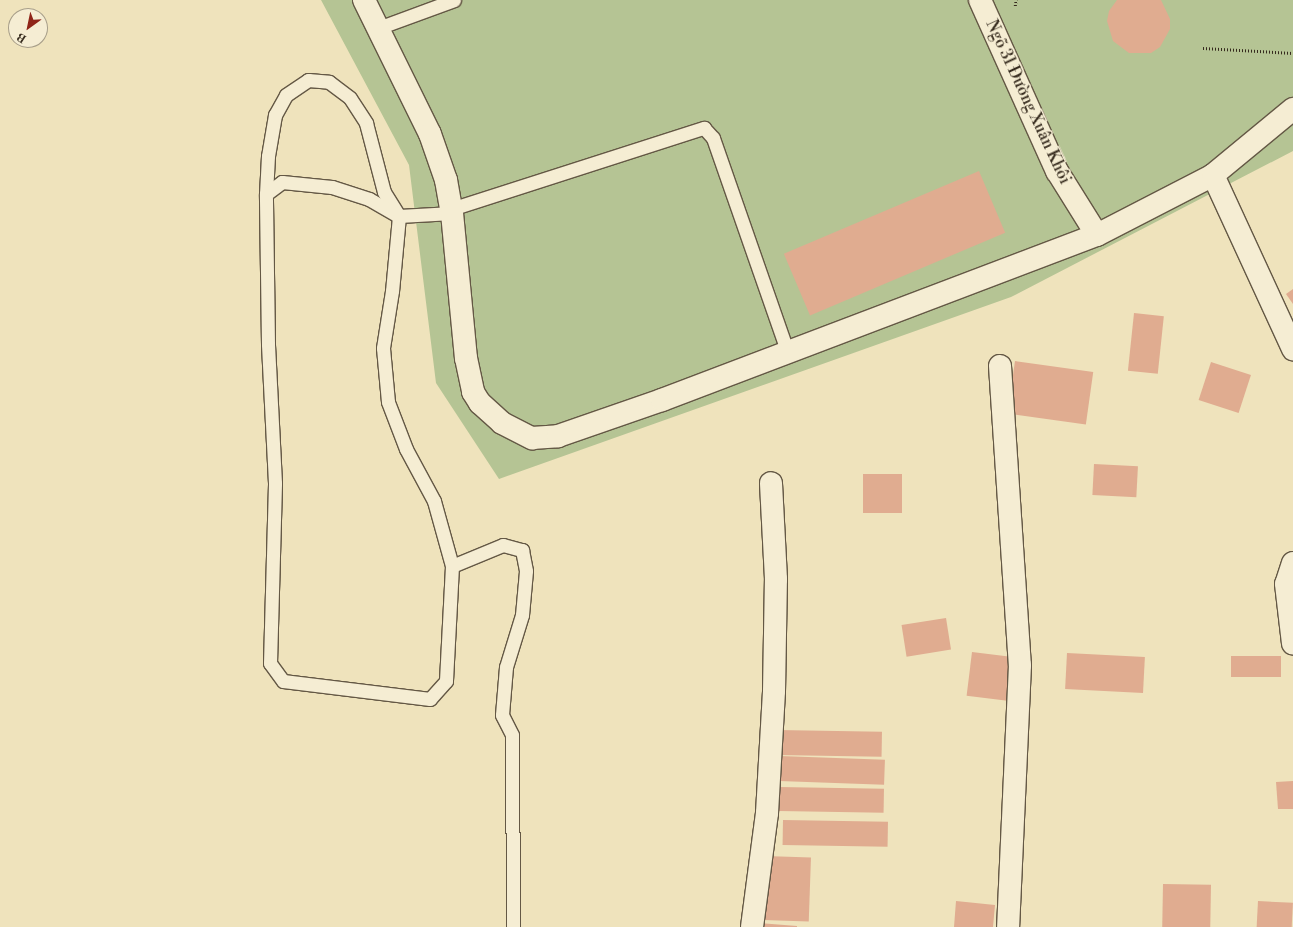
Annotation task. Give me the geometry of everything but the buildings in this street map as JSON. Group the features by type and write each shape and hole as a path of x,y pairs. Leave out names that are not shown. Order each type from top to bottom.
{"street":[{"path":"364,0 430,134 446,180 451,211 466,358 473,392 480,403 518,433 532,438 558,436 788,353 1097,235 1213,175 1293,109"},
{"name":"Ngõ 31 Đường Xuân Khôi","path":"980,0 1057,171 1097,235"},
{"path":"1213,175 1293,349"},
{"path":"1000,366 1020,665 1008,927"},
{"path":"752,927 767,813 774,691 776,579 771,483"},
{"path":"1293,563 1286,584 1293,644"}],"lane":[{"path":"378,28 454,0"},
{"path":"308,80 329,82 350,98 366,123 384,192 399,216 392,291 384,348 388,402 406,449 434,501 452,566 446,681 430,699 283,681 270,663 275,483 268,344 266,194 269,149 275,115 286,95 308,80"},
{"path":"266,194 282,182 332,187 370,199 399,216 451,211 704,128 713,138 788,353"},
{"path":"452,566 502,545 522,550 526,571 522,615 506,667 502,715 512,735 513,927"}],"path":[{"path":"1015,6 1016,0"},
{"path":"1203,48 1293,53"}],"green space":[{"path":"321,0 1293,0 1293,151 1011,297 499,479 436,383 409,165"}]}
